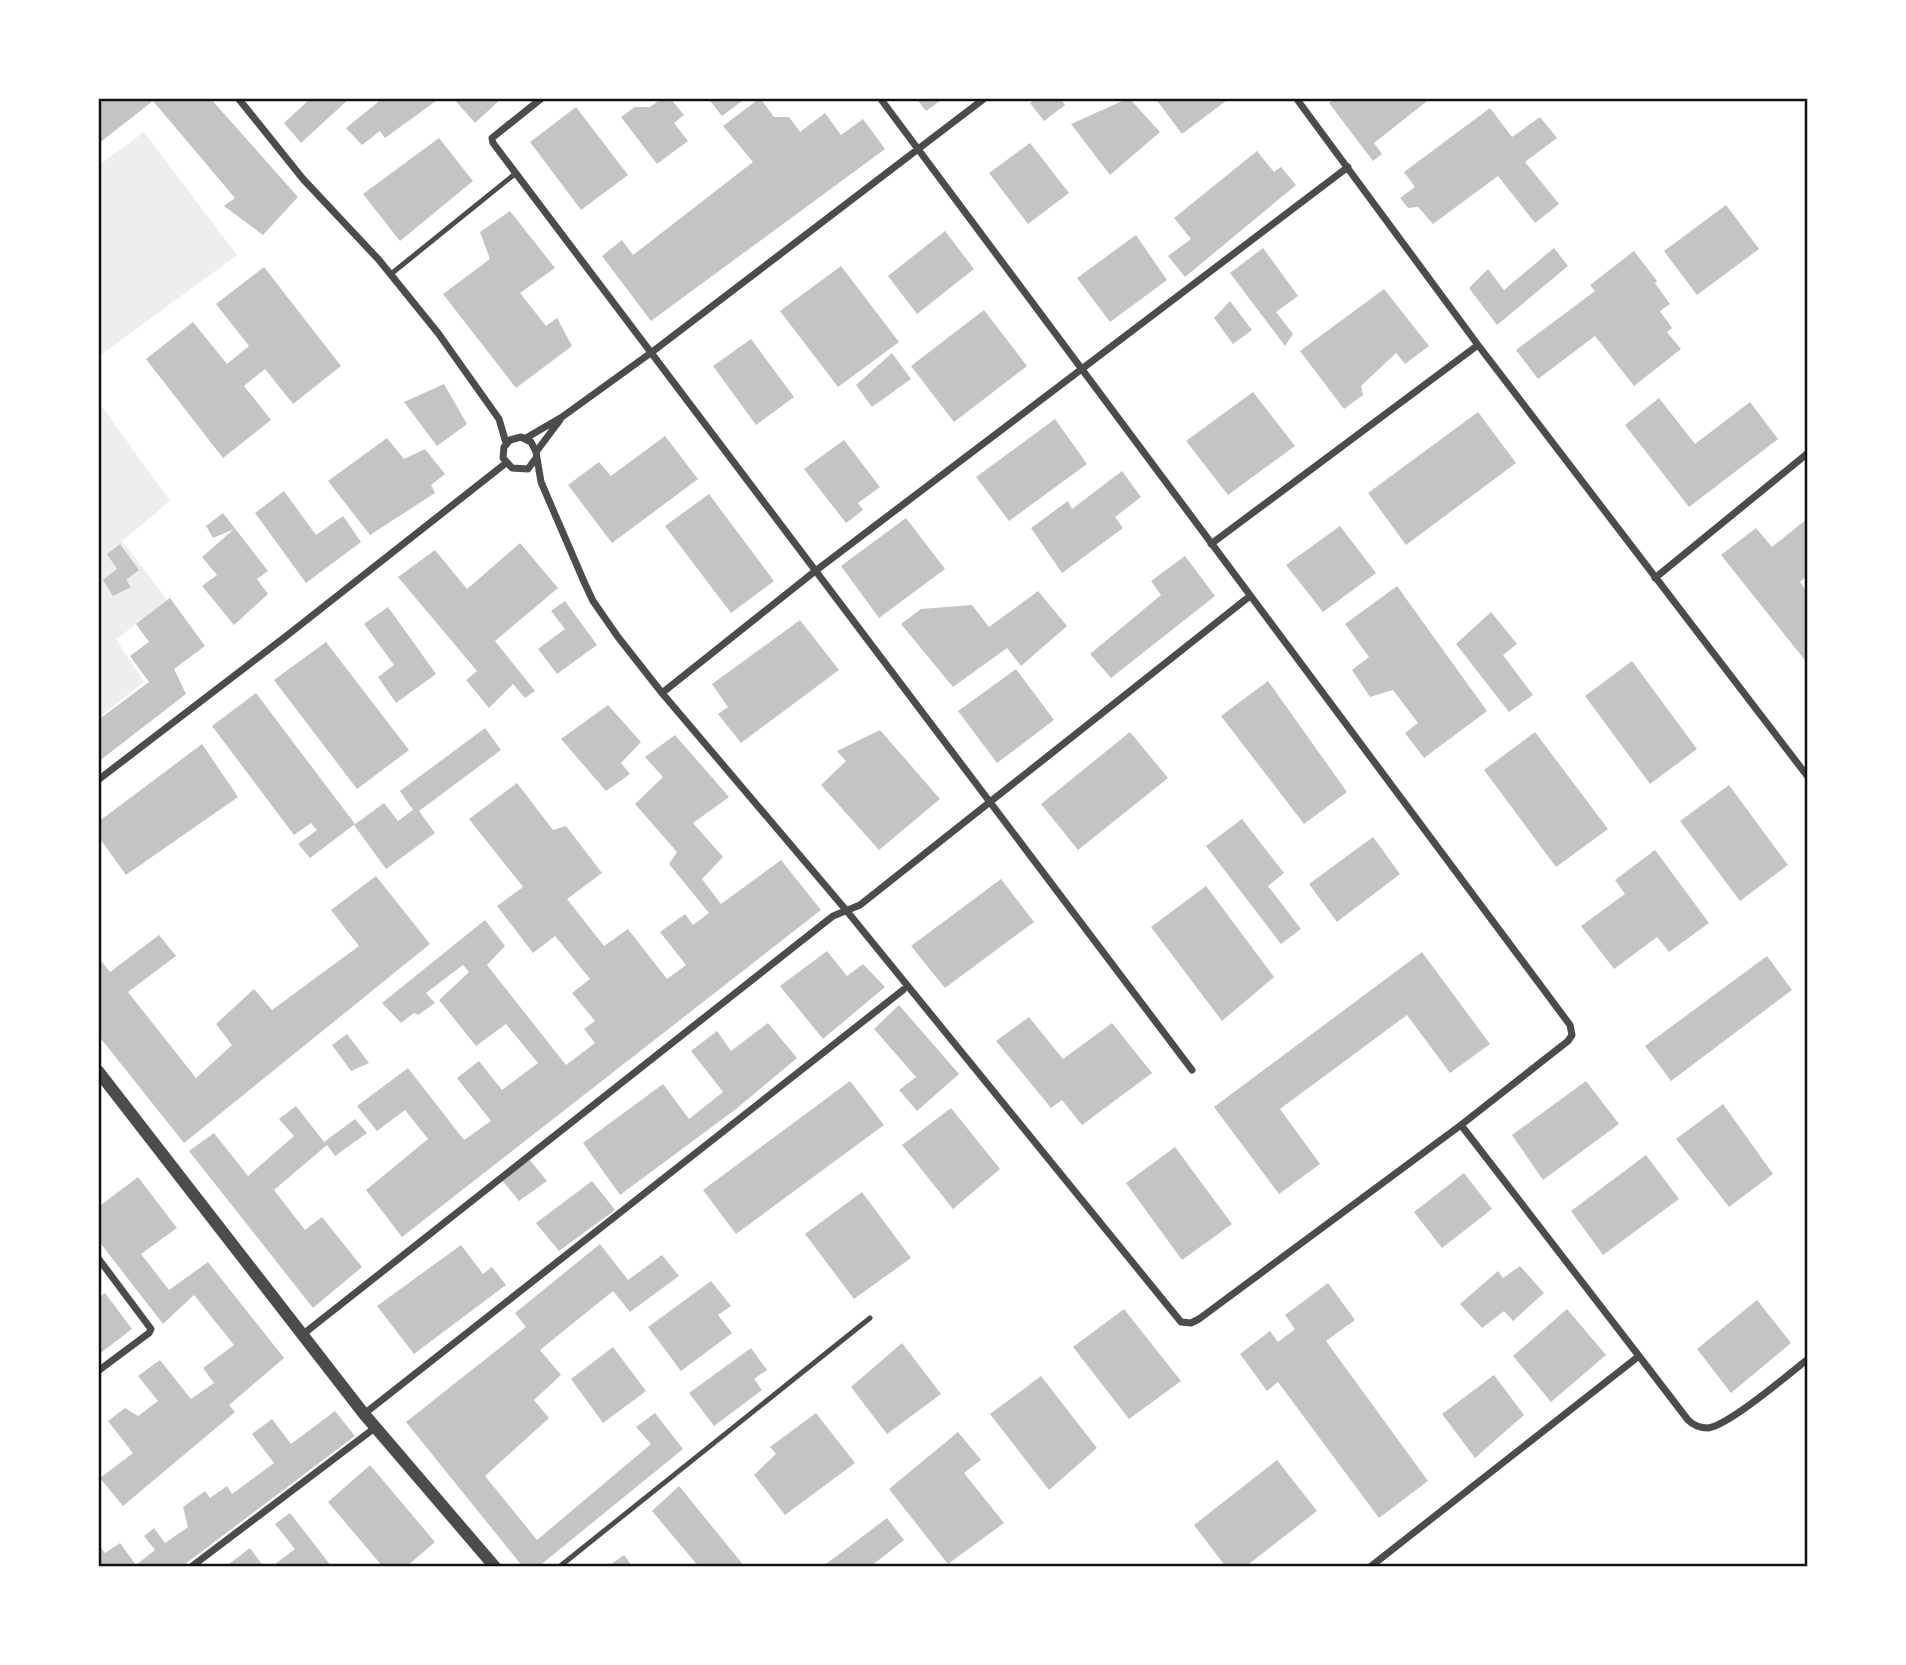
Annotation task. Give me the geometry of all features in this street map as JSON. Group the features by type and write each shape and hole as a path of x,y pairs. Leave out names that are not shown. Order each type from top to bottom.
{"street":[{"path":"238,98 303,179 391,274 439,333 499,419 506,443 503,452 506,463 512,468 533,475 541,482"},
{"path":"542,98 492,139 814,572 1192,1070"},
{"path":"526,438 535,446 541,482 593,601 662,693 846,911 1174,1315 1185,1323 1199,1319 1461,1125 1568,1041 1572,1030 880,98"},
{"path":"506,443 515,438 526,438 562,417 652,352 985,98"},
{"path":"1296,98 1478,345 1808,778"},
{"path":"662,693 814,572 1348,167"},
{"path":"1211,544 1478,345"},
{"path":"522,470 528,469 562,417"},
{"path":"1655,578 1808,453"},
{"path":"98,780 506,463"},
{"path":"302,1335 833,916 860,905 1250,596"},
{"path":"365,1414 903,990"},
{"path":"98,1071 365,1414 495,1567"},
{"path":"1461,1125 1693,1424 1710,1428 1727,1420 1808,1359"},
{"path":"98,1258 151,1329 98,1371"},
{"path":"1370,1567 1639,1356"},
{"path":"191,1567 376,1427"}],"lane":[{"path":"391,274 516,173"},
{"path":"559,1567 870,1318"}],"shaded area":[{"path":"144,132 237,255 98,357 98,166"},
{"path":"98,401 170,501 122,541 168,601 116,639 144,682 98,718"}],"building":[{"path":"107,98 210,98 298,197 263,235 224,206 235,198 153,101 98,144 98,104"},
{"path":"311,98 350,98 301,143 284,123"},
{"path":"383,98 440,98 385,138 380,131 362,145 346,128"},
{"path":"453,98 502,98 475,123"},
{"path":"662,98 670,98 684,115 674,123 688,141 657,164 621,117 635,107 650,107"},
{"path":"708,98 746,98 722,116"},
{"path":"760,98 774,117 789,117 800,132 825,113 841,135 863,119 885,149 651,321 602,256 622,240 633,255 753,162 723,126"},
{"path":"916,98 944,98 926,111"},
{"path":"1037,98 1060,98 1065,105 1044,121 1030,103"},
{"path":"1129,98 1160,132 1110,175 1071,124"},
{"path":"1155,98 1230,98 1182,134"},
{"path":"1336,98 1431,98 1374,143 1382,154 1373,161 1329,103"},
{"path":"576,107 628,175 581,210 530,142"},
{"path":"1490,108 1512,137 1540,117 1557,138 1525,162 1559,204 1535,223 1498,176 1433,224 1418,207 1408,208 1400,198 1415,187 1404,172"},
{"path":"439,138 473,181 400,241 363,194"},
{"path":"1030,143 1069,193 1028,224 989,173"},
{"path":"1257,151 1274,172 1281,167 1296,185 1185,277 1168,256 1191,239 1174,218"},
{"path":"1726,205 1759,249 1697,295 1664,251"},
{"path":"510,211 555,268 520,293 546,326 557,318 572,346 516,388 443,294 490,259 480,232"},
{"path":"945,231 974,269 917,314 888,276"},
{"path":"1136,235 1167,280 1110,322 1077,278"},
{"path":"1263,248 1298,296 1276,312 1293,334 1285,346 1230,273"},
{"path":"1554,248 1568,266 1497,325 1469,288 1488,269 1504,290"},
{"path":"1634,251 1657,281 1655,283 1670,304 1660,311 1672,328 1667,332 1681,349 1634,386 1595,336 1538,379 1516,350 1595,291 1590,285"},
{"path":"841,266 899,342 838,387 780,311"},
{"path":"264,267 341,366 293,404 265,369 244,386 271,420 223,458 146,359 193,322 227,364 249,346 216,304"},
{"path":"1384,289 1429,346 1405,364 1396,353 1361,386 1363,395 1344,409 1300,351"},
{"path":"1230,301 1252,330 1233,344 1214,318"},
{"path":"984,310 1027,366 954,422 911,366"},
{"path":"751,339 794,397 756,425 713,366"},
{"path":"892,353 911,379 872,407 856,385"},
{"path":"444,384 467,424 437,446 404,402"},
{"path":"1253,392 1295,446 1228,495 1186,441"},
{"path":"1659,398 1695,444 1750,402 1778,439 1689,507 1625,425"},
{"path":"1478,412 1516,463 1406,545 1368,493"},
{"path":"1055,419 1087,464 1009,521 976,477"},
{"path":"665,436 698,479 612,543 568,485 599,462 611,476"},
{"path":"387,438 404,459 425,449 445,474 431,485 435,493 370,535 328,481"},
{"path":"844,440 880,487 858,503 863,510 846,523 804,469"},
{"path":"1122,471 1141,497 1115,517 1123,528 1062,573 1031,528 1068,501 1072,509"},
{"path":"284,491 316,535 343,516 361,542 306,583 255,513"},
{"path":"709,494 774,581 731,613 665,526"},
{"path":"223,513 268,571 257,579 268,594 234,625 202,586 217,575 202,557 234,529 213,538 206,526"},
{"path":"906,518 945,569 879,618 841,566"},
{"path":"1808,518 1808,575 1800,582 1808,593 1808,664 1721,555 1756,528 1772,547"},
{"path":"1340,526 1376,573 1323,612 1286,565"},
{"path":"520,543 558,588 495,641 535,691 525,698 513,684 489,708 466,680 477,671 398,577 435,550 467,589"},
{"path":"120,544 139,570 126,580 131,587 113,596 103,580 117,569 107,554"},
{"path":"1185,556 1215,596 1111,678 1090,654 1161,595 1151,581"},
{"path":"1397,586 1487,711 1424,758 1405,733 1418,723 1393,690 1370,697 1352,670 1369,657 1345,624"},
{"path":"1038,591 1067,626 1021,666 1007,648 953,687 901,624 921,609 972,605 989,627"},
{"path":"170,598 205,646 174,669 186,694 98,762 98,720 149,682 130,656 149,642 136,624"},
{"path":"565,601 597,645 557,674 538,649 565,629 551,611"},
{"path":"388,607 436,674 396,703 378,677 394,665 364,624"},
{"path":"1491,612 1517,644 1503,655 1533,695 1509,712 1456,644"},
{"path":"800,620 839,670 741,743 718,714 728,707 712,684"},
{"path":"326,642 409,750 357,789 274,680"},
{"path":"1632,661 1697,749 1650,784 1585,696"},
{"path":"1016,669 1054,720 997,763 958,711"},
{"path":"1268,681 1347,792 1304,824 1221,716"},
{"path":"256,693 355,824 310,858 298,844 317,830 311,823 294,835 212,726"},
{"path":"608,705 641,742 621,763 630,774 606,791 561,739"},
{"path":"485,728 501,750 419,811 435,833 386,869 354,825 384,803 398,821 413,810 400,791"},
{"path":"880,730 940,799 879,850 821,785 846,761 837,751"},
{"path":"1130,732 1168,778 1078,850 1041,804"},
{"path":"1535,732 1608,829 1556,867 1484,770"},
{"path":"675,735 729,797 693,823 723,857 702,879 721,904 781,860 821,910 402,1237 366,1190 428,1139 405,1110 377,1131 357,1106 408,1068 464,1140 491,1121 457,1078 479,1061 502,1090 538,1063 506,1024 476,1046 439,1000 469,972 463,965 426,993 435,1003 401,1023 382,1003 485,920 505,946 487,965 566,1065 595,1043 584,1029 595,1021 572,993 590,979 555,936 533,953 497,906 523,887 469,819 517,783 553,830 566,826 602,873 567,899 604,946 628,929 667,979 686,965 660,932 685,914 693,925 709,913 669,864 677,852 635,804 663,777 645,757"},
{"path":"202,744 238,797 126,875 98,836 98,822"},
{"path":"1729,785 1788,865 1740,901 1680,821"},
{"path":"1242,819 1284,873 1268,886 1301,929 1281,944 1206,846"},
{"path":"1373,837 1400,874 1337,922 1309,884"},
{"path":"1655,850 1709,923 1669,952 1657,937 1614,969 1581,926 1625,894 1615,880"},
{"path":"376,876 430,944 184,1143 98,1035 98,957 110,972 159,935 176,956 128,992 196,1078 232,1045 216,1024 254,989 272,1010 359,946 331,910"},
{"path":"1001,879 1034,922 945,988 911,946"},
{"path":"1206,886 1274,977 1222,1021 1151,927"},
{"path":"827,951 847,976 863,964 885,987 823,1039 780,986"},
{"path":"1422,952 1490,1044 1450,1073 1407,1015 1280,1109 1320,1164 1279,1194 1214,1107"},
{"path":"1767,956 1792,990 1671,1081 1645,1046"},
{"path":"899,1005 959,1074 917,1111 899,1090 916,1077 874,1029"},
{"path":"1029,1017 1063,1059 1112,1023 1152,1073 1082,1125 1062,1100 1051,1108 996,1041"},
{"path":"768,1023 797,1058 736,1109 620,1195 583,1143 663,1084 689,1119 723,1092 691,1051 717,1031 731,1051"},
{"path":"347,1034 369,1063 351,1071 332,1045"},
{"path":"850,1081 884,1125 736,1234 703,1190"},
{"path":"1586,1081 1619,1124 1543,1180 1512,1135"},
{"path":"1723,1104 1773,1174 1729,1207 1676,1139"},
{"path":"296,1106 324,1142 355,1119 367,1133 335,1156 327,1145 274,1190 305,1230 322,1217 362,1267 313,1308 189,1151 214,1133 248,1176 294,1136 279,1119"},
{"path":"951,1108 1000,1169 953,1209 902,1145"},
{"path":"1175,1147 1232,1224 1182,1260 1126,1183"},
{"path":"1646,1155 1679,1199 1603,1255 1571,1211"},
{"path":"530,1160 547,1181 519,1201 502,1180"},
{"path":"1464,1173 1492,1209 1442,1248 1414,1212"},
{"path":"138,1177 177,1228 141,1254 169,1290 208,1262 284,1358 229,1405 235,1412 123,1506 100,1478 133,1453 108,1421 125,1408 138,1416 158,1401 138,1376 160,1360 191,1399 214,1383 203,1368 234,1345 194,1295 163,1324 98,1240 98,1201 101,1205"},
{"path":"592,1181 615,1210 559,1251 536,1223"},
{"path":"862,1192 911,1258 854,1299 805,1234"},
{"path":"600,1244 628,1280 662,1255 679,1276 630,1312 613,1291 540,1350 561,1375 534,1400 549,1418 485,1476 537,1540 651,1444 636,1427 655,1413 683,1449 538,1567 523,1567 406,1422 526,1327 515,1313"},
{"path":"461,1245 483,1274 492,1267 506,1285 414,1354 377,1306"},
{"path":"1520,1266 1544,1293 1513,1321 1504,1311 1482,1328 1460,1304 1498,1271 1503,1278"},
{"path":"711,1281 731,1306 718,1315 732,1333 681,1371 648,1327"},
{"path":"1328,1283 1355,1320 1326,1341 1428,1481 1379,1518 1278,1382 1267,1391 1240,1354 1270,1331 1278,1342 1295,1329 1285,1315"},
{"path":"105,1293 132,1329 98,1355 98,1298"},
{"path":"1757,1300 1791,1343 1731,1393 1697,1349"},
{"path":"1124,1309 1181,1381 1129,1419 1073,1347"},
{"path":"1567,1309 1606,1355 1551,1402 1513,1356"},
{"path":"902,1343 941,1394 887,1434 851,1387"},
{"path":"613,1347 646,1391 603,1423 571,1379"},
{"path":"751,1348 767,1370 754,1379 762,1390 714,1426 689,1393"},
{"path":"1494,1375 1524,1415 1475,1458 1442,1414"},
{"path":"1041,1376 1097,1448 1049,1490 990,1414"},
{"path":"335,1411 355,1436 181,1567 98,1567 98,1544 105,1553 120,1543 136,1565 155,1550 144,1536 154,1528 165,1543 188,1527 183,1507 205,1491 210,1498 227,1486 232,1494 274,1463 252,1434 272,1419 291,1444"},
{"path":"816,1413 855,1463 785,1515 754,1475 776,1454 770,1447"},
{"path":"958,1432 981,1460 964,1473 1004,1523 948,1564 889,1489"},
{"path":"1277,1460 1317,1511 1245,1567 1226,1567 1194,1525"},
{"path":"370,1465 435,1542 406,1567 383,1567 328,1502"},
{"path":"679,1486 745,1567 699,1567 652,1511"},
{"path":"290,1513 332,1567 271,1567 295,1549 275,1524"},
{"path":"887,1518 904,1540 870,1567 822,1567"},
{"path":"250,1548 264,1567 225,1567"},
{"path":"624,1555 633,1567 607,1567"}]}
